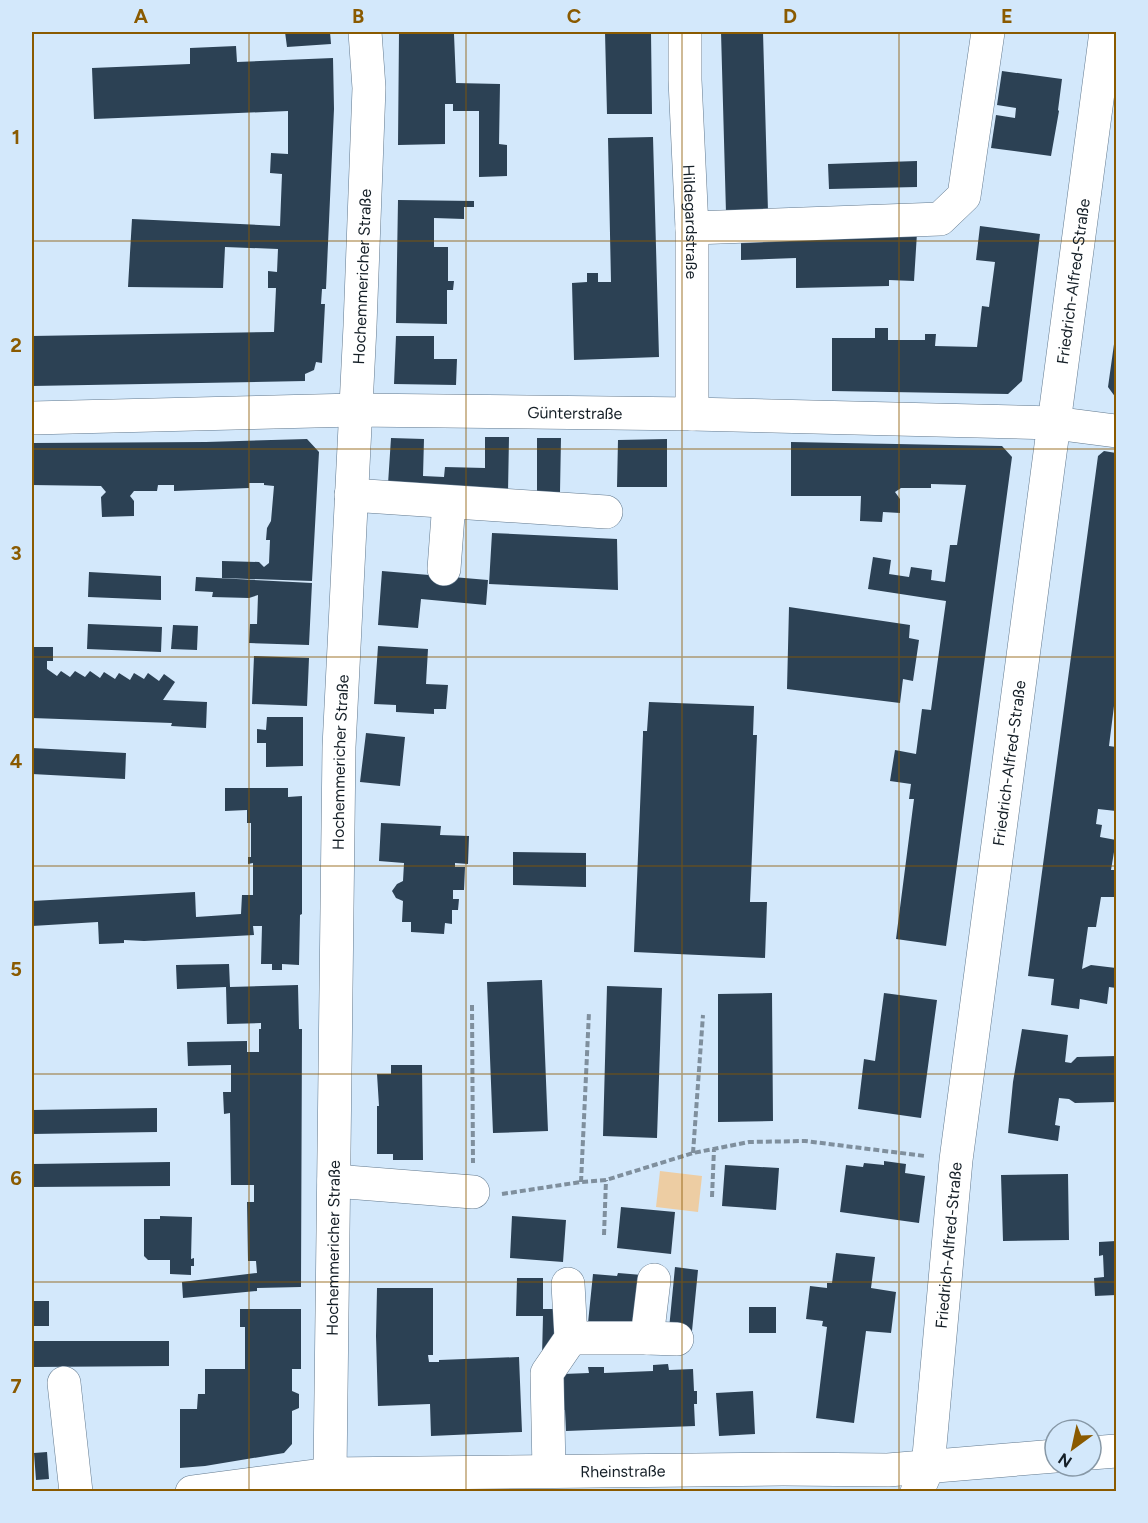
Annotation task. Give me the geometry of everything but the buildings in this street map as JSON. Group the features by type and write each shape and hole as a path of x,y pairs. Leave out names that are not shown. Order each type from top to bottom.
{"street":[{"name":"Hochemmericher Straße","path":"331,1483 339,747 369,88 365,32"},
{"name":"Hildegardstraße","path":"685,32 692,228 692,414"},
{"path":"692,228 940,219 964,196 988,32"},
{"name":"Friedrich-Alfred-Straße","path":"922,1479 956,1160 1106,32"},
{"name":"Günterstraße","path":"32,418 355,410 692,414 1054,423 1116,431"},
{"path":"351,495 606,512"},
{"path":"444,569 449,502"},
{"path":"334,1181 473,1192"},
{"path":"571,1338 662,1339 654,1280"},
{"path":"549,1471 547,1373 571,1338 568,1284"},
{"path":"64,1383 76,1491"},
{"name":"Rheinstraße","path":"192,1491 549,1471 888,1470 922,1479 1043,1458"}],"path":[{"path":"472,1005 473,1192 501,1194 606,1180 693,1153 749,1142 805,1142 956,1160"},
{"path":"581,1182 589,1012"},
{"path":"693,1153 703,1016"},
{"path":"712,1197 714,1149"},
{"path":"604,1235 606,1180"}],"shaded area":[{"path":"660,1171 702,1176 698,1212 656,1207"}]}
